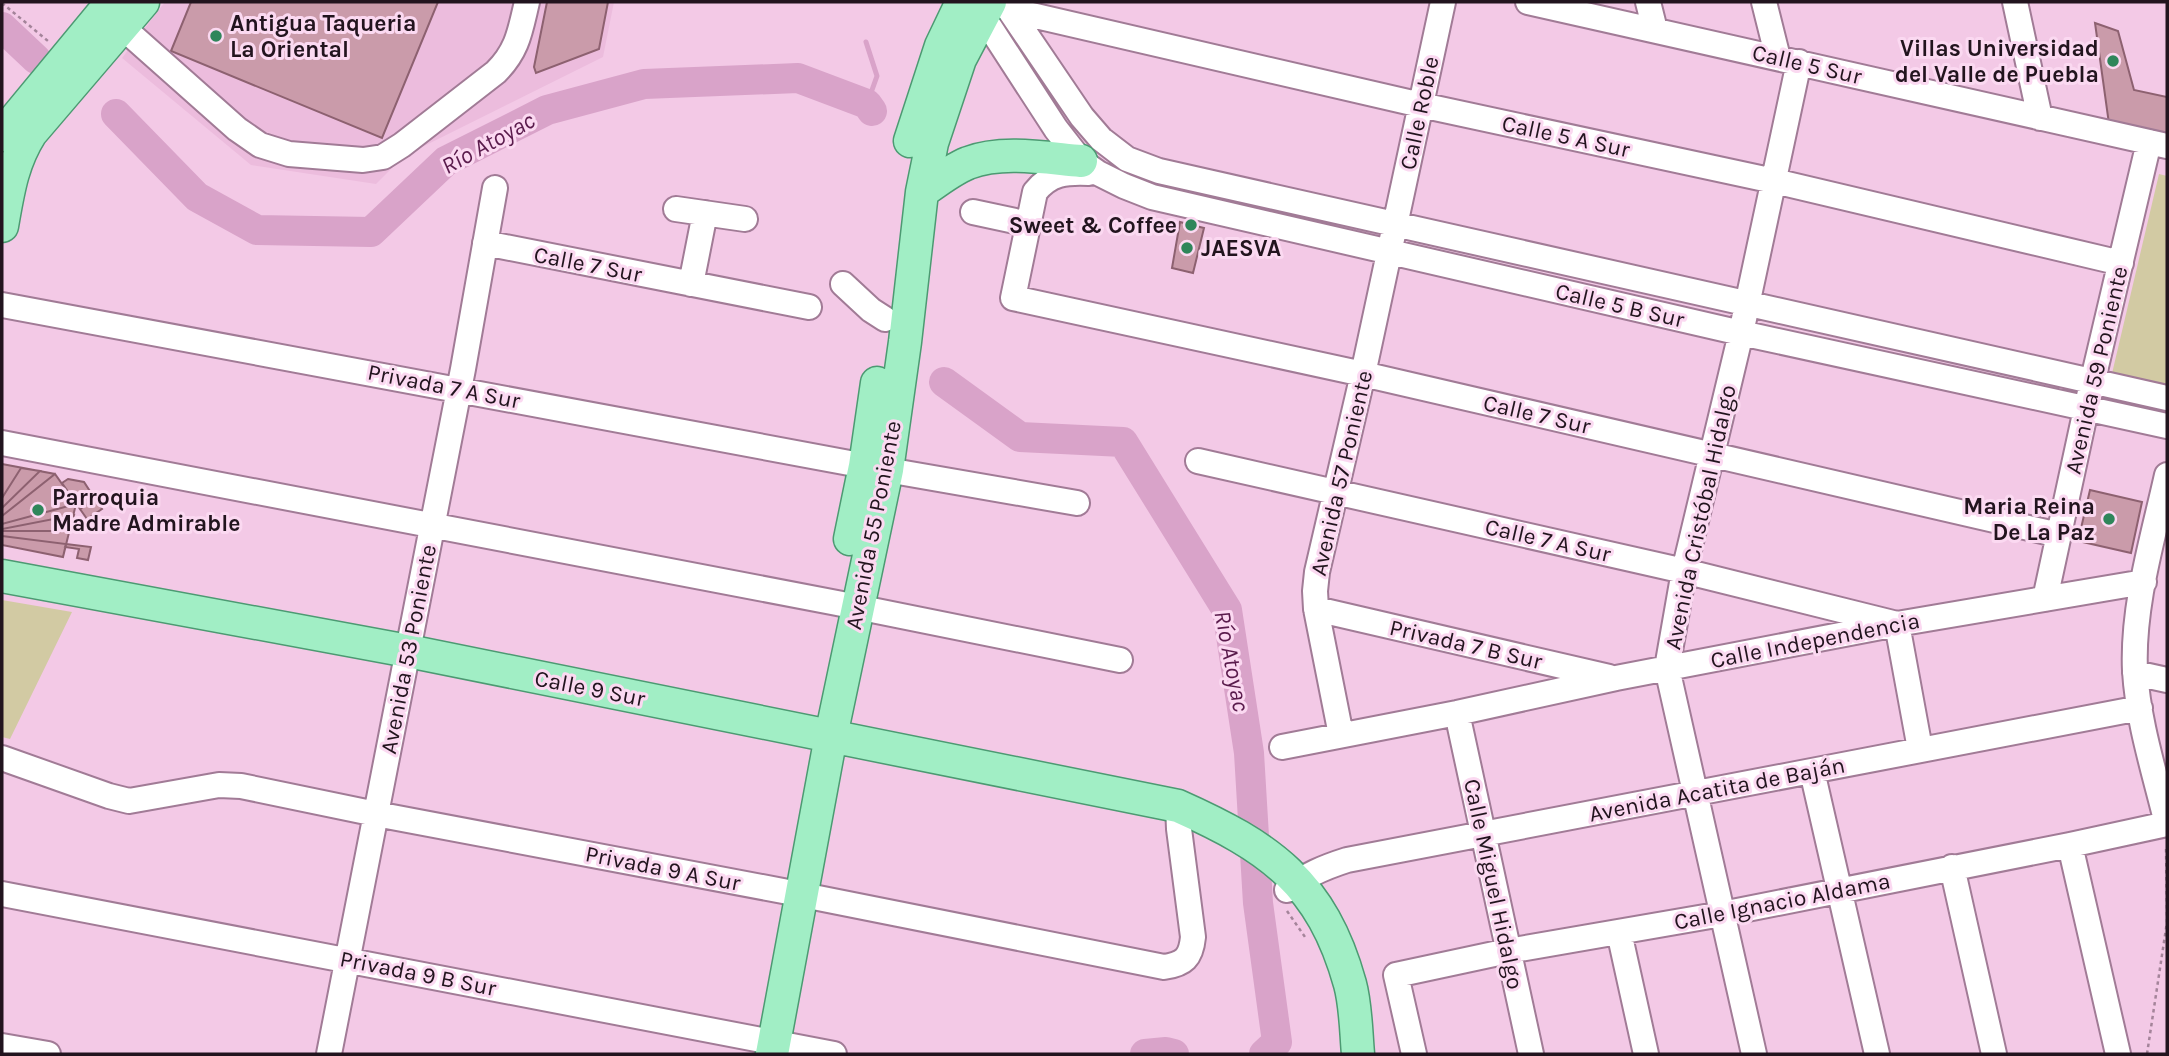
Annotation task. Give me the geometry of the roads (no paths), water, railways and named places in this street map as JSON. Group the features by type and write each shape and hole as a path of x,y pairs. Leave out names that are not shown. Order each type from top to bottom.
{"main road":[{"path":"2,135 71,52 117,14 143,2"},
{"name":"Avenida 55 Poniente","path":"763,1048 820,742 876,468 905,342 922,192 932,143 960,59 987,5"},
{"name":"Avenida 55 Poniente","path":"876,468 886,319 900,193 910,139 941,46 987,5"},
{"path":"2,226 11,176 19,152 117,14"},
{"path":"922,192 968,163 987,158 1093,158"},
{"name":"Calle 9 Sur","path":"2,576 406,662 1178,813 1222,833 1282,882"},
{"name":"Calle 9 Sur","path":"2,595 406,662"},
{"path":"1282,882 1320,939 1337,990 1344,1054"},
{"path":"1282,882 1331,931 1351,986 1358,1054"}],"street":[{"path":"117,14 237,129 260,145 289,154 363,160 383,157 402,145 496,72 509,58 518,40 527,2"},
{"name":"Calle Roble","path":"1388,252 1443,2"},
{"name":"Calle 5 Sur","path":"1528,2 2158,144"},
{"path":"1648,2 1656,30"},
{"path":"1765,2 1789,60"},
{"path":"2015,2 2040,118"},
{"path":"973,212 1029,224 1035,192 1043,181 1069,172 1093,158 1056,129 987,5"},
{"name":"Calle 5 A Sur","path":"987,5 1421,105 1774,181 2121,263"},
{"name":"Avenida Cristóbal Hidalgo","path":"1754,1054 1667,668 1684,571 1774,181 1789,60"},
{"name":"Avenida 59 Poniente","path":"2045,599 2121,263 2158,144"},
{"name":"Calle 5 B Sur","path":"1093,158 1127,159 1159,171 2167,398"},
{"name":"Calle 5 B Sur","path":"1093,158 1152,197 2086,410 2167,426"},
{"name":"Avenida 53 Poniente","path":"329,1054 459,388 495,188"},
{"path":"676,209 745,219"},
{"path":"691,284 705,214"},
{"name":"Calle 7 Sur","path":"1029,224 1013,298 1363,374 2059,535"},
{"name":"Calle 7 Sur","path":"485,243 809,307"},
{"name":"Avenida 57 Poniente","path":"1340,736 1315,592 1317,572 1388,252"},
{"path":"843,284 871,310 886,319"},
{"name":"Privada 7 A Sur","path":"2,305 1077,503"},
{"path":"2,443 432,524 1120,660"},
{"name":"Calle 7 A Sur","path":"1198,461 1684,571 1897,624"},
{"path":"2167,475 2159,553 2144,582 2135,648 2140,708 2167,824"},
{"name":"Calle Independencia","path":"1282,747 1667,668 1897,624 2144,582"},
{"name":"Privada 7 B Sur","path":"1317,609 1615,678"},
{"path":"1897,624 1920,749"},
{"path":"2135,673 2167,680"},
{"name":"Avenida Acatita de Baján","path":"1282,882 1347,860 2140,708"},
{"name":"Calle Miguel Hidalgo","path":"1457,713 1531,1054"},
{"name":"Privada 9 A Sur","path":"2,758 129,801 219,785 241,786 1164,967 1180,965 1192,953 1193,937 1178,813"},
{"path":"1812,771 1877,1054"},
{"name":"Calle Ignacio Aldama","path":"1414,1054 1396,975 1508,951 1722,914 2167,824"},
{"path":"2070,845 2118,1054"},
{"path":"1952,867 1994,1054"},
{"name":"Privada 9 B Sur","path":"2,894 348,959 763,1048 834,1054"},
{"path":"1619,932 1646,1054"},
{"path":"2,1045 48,1054"}],"waterway":[{"name":"Río Atoyac","path":"2,27 36,59"},
{"path":"866,42 877,76 867,104"},
{"name":"Río Atoyac","path":"116,114 197,197 257,230 371,232 446,161 547,110 644,84 798,78 867,104 872,111"},
{"name":"Río Atoyac","path":"944,382 1020,437 1123,442 1227,610 1249,753 1258,903 1277,1042 1264,1054"},
{"name":"Río Atoyac","path":"1145,1054 1174,1054"}],"place":[{"name":"Antigua Taqueria La Oriental","path":"216,36"},
{"name":"Villas Universidad del Valle de Puebla","path":"2113,61"},
{"name":"Sweet & Coffee","path":"1191,225"},
{"name":"JAESVA","path":"1187,248"},
{"name":"Parroquia Madre Admirable","path":"38,510"},
{"name":"Maria Reina De La Paz","path":"2109,519"}]}
